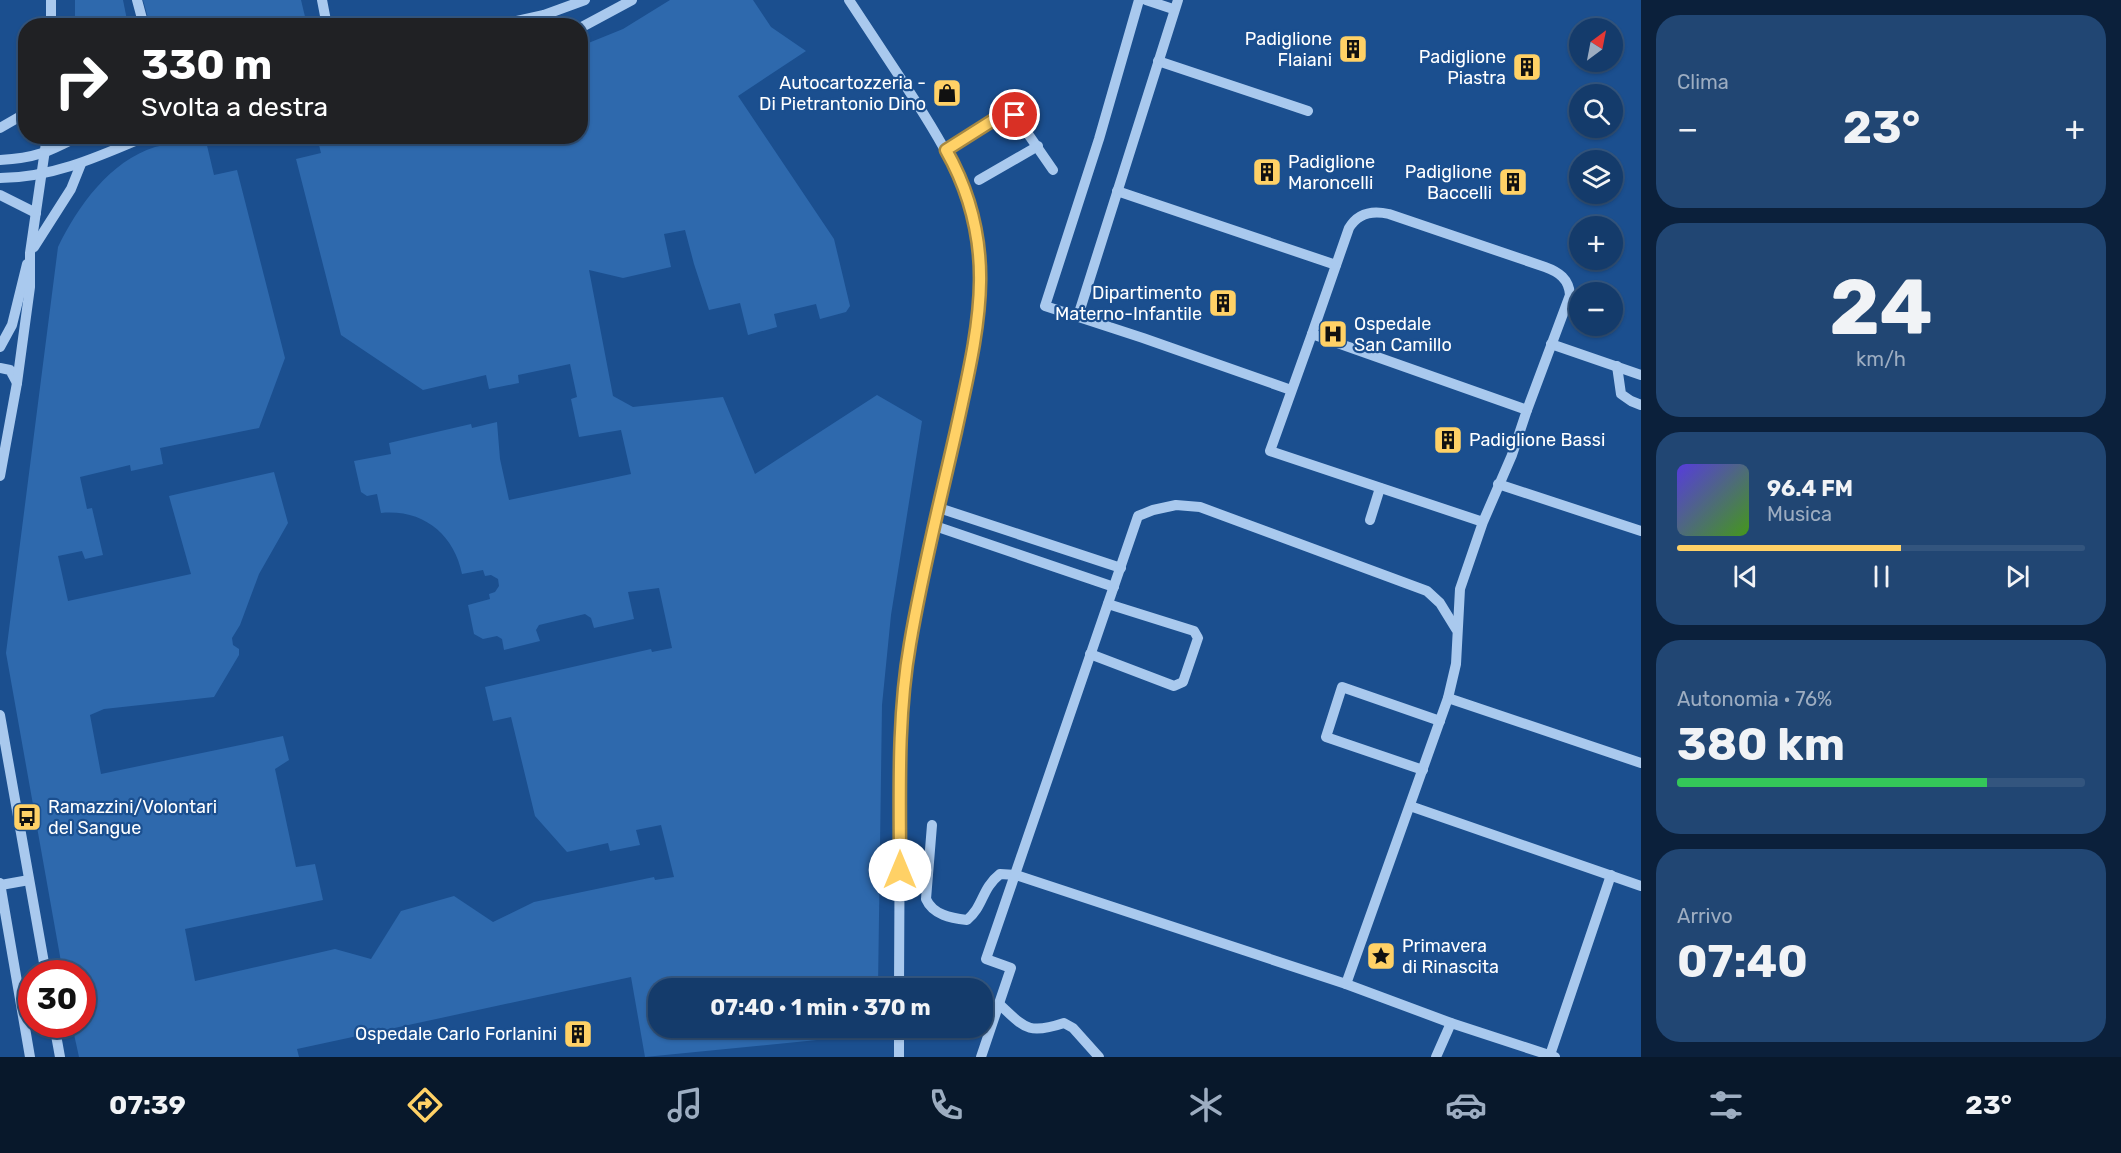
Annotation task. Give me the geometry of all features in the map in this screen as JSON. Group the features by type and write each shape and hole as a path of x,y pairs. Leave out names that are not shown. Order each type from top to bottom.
{"street":[{"path":"51,0 51,18"},
{"path":"137,0 142,18"},
{"path":"322,0 325,18"},
{"path":"530,18 585,0"},
{"path":"588,25 632,0"},
{"path":"849,0 946,150 958,174 970,205 978,241 981,278 978,324 913,623 903,706 899,978"},
{"path":"1139,0 1099,139 1045,306 1291,390"},
{"path":"1078,316 1176,4 1146,0"},
{"path":"1158,61 1308,111"},
{"path":"946,150 1006,112 1015,115 1053,170"},
{"path":"0,128 18,118"},
{"path":"0,347 12,325 30,253 46,144"},
{"path":"0,160 45,153 63,144"},
{"path":"0,178 14,178 81,164 128,144"},
{"path":"979,180 1038,146"},
{"path":"0,476 17,383 30,287 30,253 71,189 81,164"},
{"path":"1117,191 1336,264"},
{"path":"0,195 36,213"},
{"path":"1346,984 1448,698 1456,664 1456,629 1460,589 1483,522 1512,455 1568,302 1570,290 1563,277 1545,267 1389,214 1375,212 1361,215 1352,224 1336,264 1270,451 1483,522"},
{"path":"1312,334 1527,410"},
{"path":"1551,344 1641,375"},
{"path":"1617,366 1621,394 1641,405"},
{"path":"0,368 10,370 17,383"},
{"path":"1498,484 1641,531"},
{"path":"1370,520 1380,488"},
{"path":"981,1057 1011,968 986,959 1138,516 1176,505 1200,507 1427,591 1440,603 1456,629"},
{"path":"939,508 1121,568"},
{"path":"935,526 1114,587"},
{"path":"1090,654 1174,686 1183,682 1198,638 1194,631 1108,603"},
{"path":"1423,770 1326,737 1342,687 1440,721"},
{"path":"1448,698 1641,763"},
{"path":"0,715 43,960"},
{"path":"1410,806 1641,886"},
{"path":"932,825 926,899 930,907 951,918 967,920 975,913 989,883 1000,874 1016,875 1346,984 1451,1023 1553,1056 1611,875"},
{"path":"29,880 0,884 30,1057"},
{"path":"999,1004 1023,1027 1037,1030 1064,1023 1073,1028 1099,1057"},
{"path":"1436,1057 1451,1023"},
{"path":"57,1038 60,1057"},
{"path":"899,1038 899,1057"}],"shaded area":[{"path":"75,0 123,0 127,18 75,18"},
{"path":"143,0 301,0 305,18 148,18"},
{"path":"670,0 753,0 771,27 806,51 738,96 834,239 850,306 846,312 820,319 816,304 774,314 777,327 748,335 740,303 709,310 685,230 664,234 671,267 623,278 589,270 613,396 633,407 723,397 755,474 877,395 922,421 891,615 882,705 878,978 648,978 648,1038 837,1038 645,1057 631,977 297,1049 299,1057 79,1057 75,1038 96,1038 96,960 61,960 6,653 58,247 75,216 97,187 124,163 155,147 170,144 207,144 214,175 237,170 285,358 259,428 160,448 163,464 131,471 130,465 80,477 87,509 92,508 103,555 85,559 82,551 58,556 68,601 191,574 169,496 274,472 288,523 259,574 240,625 232,638 233,645 239,649 239,655 214,697 104,709 90,715 101,774 283,736 289,760 275,769 296,867 315,864 323,900 185,929 195,981 335,949 371,959 401,911 454,896 493,922 534,902 654,877 655,880 674,877 661,825 636,830 640,845 610,851 608,843 567,852 535,816 511,717 493,721 485,687 651,649 652,652 672,648 659,588 628,592 634,619 594,628 591,618 585,614 539,625 536,630 540,641 504,650 502,639 497,636 483,639 474,634 468,605 490,599 489,594 495,592 499,586 498,579 491,575 485,576 483,570 462,574 452,547 444,536 423,520 410,515 381,513 377,494 367,496 361,492 354,461 391,454 389,443 471,424 472,428 497,422 500,459 509,500 631,474 621,430 579,437 571,399 577,397 570,364 518,375 519,383 489,389 486,375 423,390 341,335 296,159 321,153 319,144 588,144 588,43 623,29"}],"place":[{"name":"Padiglione Flaiani","path":"1353,49"},
{"name":"Padiglione Piastra","path":"1527,67"},
{"name":"Autocartozzeria - Di Pietrantonio Dino","path":"947,93"},
{"name":"Padiglione Maroncelli","path":"1267,172"},
{"name":"Padiglione Baccelli","path":"1513,182"},
{"name":"Dipartimento Materno-Infantile","path":"1223,303"},
{"name":"Ospedale San Camillo","path":"1333,334"},
{"name":"Padiglione Bassi","path":"1448,440"},
{"name":"Ramazzini/Volontari del Sangue","path":"27,817"},
{"name":"Primavera di Rinascita","path":"1381,956"},
{"name":"Ospedale Carlo Forlanini","path":"578,1034"}],"route":[{"path":"900,870 900,783 905,674 913,623 973,350 981,285 980,256 970,205 956,167 946,150 1006,112 1015,115"}]}
